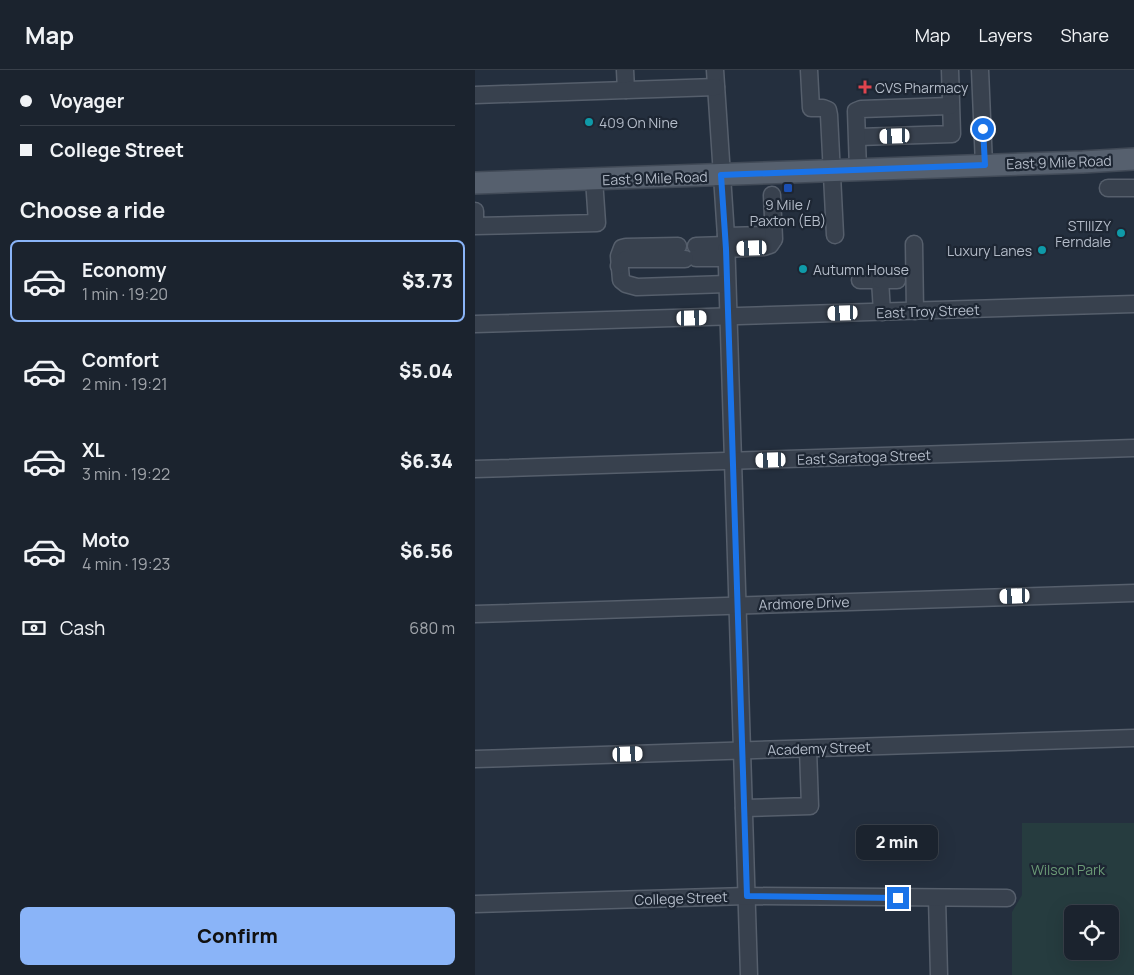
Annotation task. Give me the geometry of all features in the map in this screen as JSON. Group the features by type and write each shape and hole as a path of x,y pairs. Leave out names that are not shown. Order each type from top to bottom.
{"main road":[{"name":"East 9 Mile Road","path":"475,183 832,172 1083,162 1134,158"}],"street":[{"path":"625,70 626,90"},
{"path":"715,70 726,247 749,975"},
{"path":"809,70 811,108 823,108 828,110 829,115 835,235"},
{"path":"858,137 951,134 949,70"},
{"path":"980,70 985,165"},
{"path":"475,95 716,87"},
{"path":"858,170 856,111 950,106"},
{"path":"475,211 475,226 597,223 594,179"},
{"path":"1108,188 1134,188"},
{"path":"727,284 631,286 621,280 619,266 621,262 626,260 726,247 768,235 773,240 772,195"},
{"path":"914,244 915,311"},
{"path":"860,280 897,280"},
{"path":"880,280 881,312"},
{"name":"East Troy Street","path":"475,324 1134,304"},
{"name":"East Saratoga Street","path":"475,469 1134,448"},
{"name":"Ardmore Drive","path":"475,614 1134,593"},
{"name":"Academy Street","path":"475,759 1134,738"},
{"path":"743,808 810,806 808,749"},
{"name":"College Street","path":"475,904 747,896 1007,898"},
{"path":"937,898 939,975"}],"green space":[{"name":"Wilson Park","path":"1022,823 1134,823 1134,975 1012,975 1012,912 1022,895"}],"place":[{"name":"CVS Pharmacy","path":"865,87"},
{"name":"409 On Nine","path":"589,122"},
{"name":"9 Mile / Paxton (EB)","path":"788,188"},
{"name":"STIIIZY Ferndale","path":"1121,233"},
{"name":"Luxury Lanes","path":"1042,250"},
{"name":"Autumn House","path":"803,269"}],"route":[{"path":"898,898 747,896 726,249 721,175 985,165 983,129"}]}
